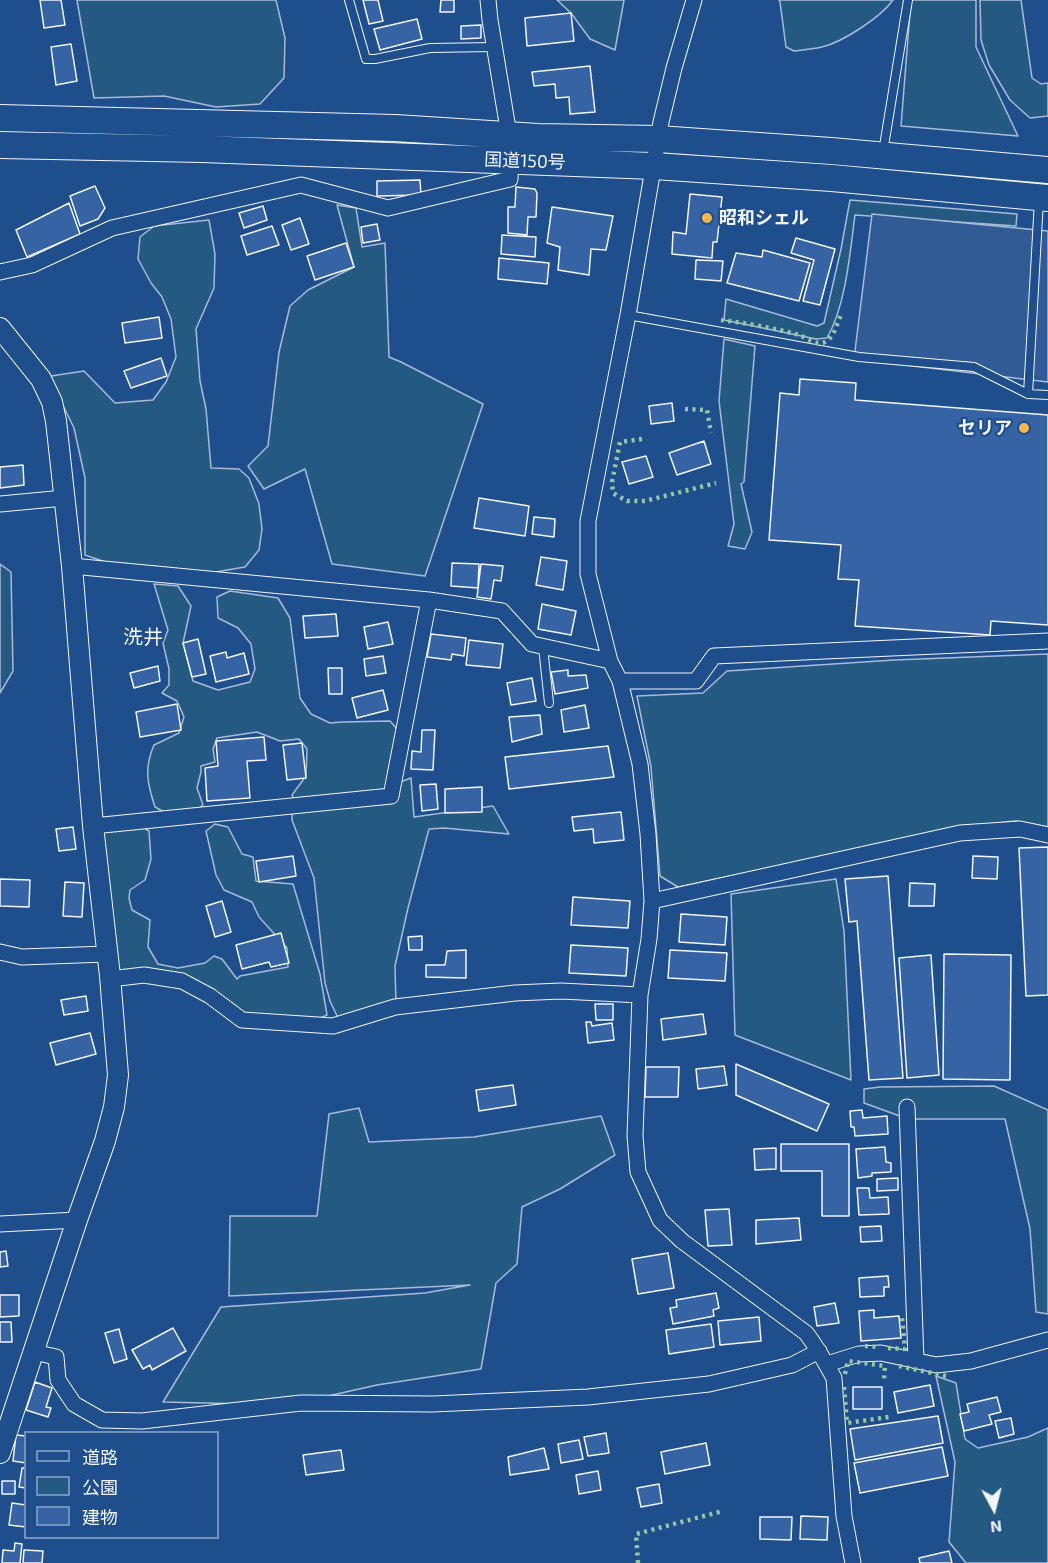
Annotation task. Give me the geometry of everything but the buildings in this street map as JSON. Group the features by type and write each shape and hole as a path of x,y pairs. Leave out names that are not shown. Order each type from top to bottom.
{"highway":[{"name":"国道150号","path":"0,118 394,128 510,135 658,139 1048,170"},
{"name":"国道150号","path":"0,145 202,149 654,166 832,178 1043,197"}],"street":[{"path":"488,0 510,135"},
{"path":"694,0 661,122 628,315 588,521 588,574 610,661 620,681 640,764 648,834 652,901 649,939 640,995 635,1136 638,1172 660,1220 681,1241 806,1333 823,1357 834,1378 844,1516 853,1563"},
{"path":"0,272 32,265 112,228 301,185 388,208 510,179 511,160"},
{"path":"0,328 41,379 52,402 56,421 72,566 93,826 118,1075 105,1141 0,1453"},
{"path":"0,504 64,498"},
{"path":"72,566 429,600 502,611 532,644 610,661"},
{"path":"93,826 391,796 429,600"},
{"path":"620,681 696,681 714,656 1048,641"},
{"path":"652,901 960,833 1020,829 1048,835"},
{"path":"0,952 22,957 107,954"},
{"path":"110,979 144,975 182,981 210,996 242,1020 333,1026 395,1007 515,993 561,991 640,995"},
{"path":"907,1107 916,1360"},
{"path":"0,1224 77,1220"},
{"path":"34,1352 56,1357 58,1380 74,1404 102,1420 142,1421 301,1403 433,1404 599,1395 709,1384 823,1357 859,1354 881,1353 936,1365 971,1361 1048,1340"}],"lane":[{"path":"349,0 366,59 430,48 494,47"},
{"path":"882,156 908,0"},
{"path":"1028,393 1043,197"},
{"path":"628,315 859,357 974,368 1028,393 1048,395"},
{"path":"543,647 549,703"}],"green space":[{"path":"77,0 276,0 285,38 284,78 260,104 216,107 164,96 94,98"},
{"path":"557,0 624,0 615,50 590,39 571,13"},
{"path":"779,0 893,0 871,21 840,40 822,47 794,51 786,47"},
{"path":"911,0 976,0 976,47 1018,136 901,126"},
{"path":"980,0 1021,0 1032,78 1041,84 1048,83 1048,116 1030,118 1010,100 989,65 981,40"},
{"path":"850,200 1017,214 1016,226 855,215 843,294 827,338 816,339 724,320 726,299 817,326 824,323"},
{"path":"337,205 356,208 362,247 385,243 389,357 483,404 425,576 332,564 305,469 264,489 248,466 268,446 279,352 290,306 308,290 354,267"},
{"path":"209,220 215,254 214,288 196,329 211,468 239,469 249,478 259,504 262,529 259,550 245,567 204,574 153,566 120,567 85,555 85,478 74,428 51,376 84,371 115,403 153,400 166,382 176,357 171,319 162,297 151,283 138,259 140,237 154,226"},
{"path":"724,339 755,346 744,482 741,484 752,532 745,549 728,546 734,524 719,401"},
{"path":"0,564 11,572 13,671 0,693"},
{"path":"154,584 178,586 191,606 183,643 193,681 218,690 250,682 255,669 251,644 238,628 218,618 217,597 230,591 278,598 290,618 300,698 311,714 330,723 390,721 397,729 398,783 411,778 414,817 493,806 509,834 444,828 429,829 395,966 396,1004 338,1018 330,1001 325,983 314,878 292,820 292,806 296,803 292,795 306,776 307,749 299,739 280,741 257,732 217,738 213,749 215,762 201,766 197,788 203,805 194,812 166,813 155,807 148,776 151,753 154,745 179,733 184,717 177,701 162,693 169,685 169,669 163,643 168,630"},
{"path":"1048,654 1048,827 1016,821 1005,822 678,887 660,876 651,767 637,696 703,693 727,671 894,660"},
{"path":"129,819 149,831 151,859 145,880 130,890 129,898 132,910 150,920 148,947 158,964 178,968 205,963 214,956 222,959 237,979 240,976 288,967 287,948 259,917 252,902 224,890 216,875 206,831 215,824 228,827 242,854 253,857 256,881 293,884 320,974 327,1015 318,1019 255,1020 182,981 110,976 91,829"},
{"path":"836,879 844,931 851,1080 735,1035 731,894"},
{"path":"994,1086 1048,1110 1048,1314 1036,1312 1030,1229 1005,1119 908,1119 864,1103 864,1089"},
{"path":"359,1108 369,1142 474,1137 601,1116 615,1155 560,1189 522,1207 517,1264 496,1283 481,1369 377,1385 288,1405 163,1402 221,1307 425,1293 470,1285 229,1296 230,1216 317,1216 329,1114"},
{"path":"936,1376 956,1383 965,1439 978,1448 1028,1437 1048,1428 1048,1563 966,1563 949,1542 955,1462"}],"shaded area":[{"path":"872,214 1048,231 1048,382 854,359"}],"hedge":[{"path":"721,320 780,330 822,343 831,337 841,315"},
{"path":"685,409 707,410 711,433"},
{"path":"642,439 620,442 612,482 613,493 627,501 645,501 716,483"},
{"path":"888,1348 905,1349 902,1318"},
{"path":"865,1346 877,1347"},
{"path":"845,1374 848,1361 885,1366 884,1380"},
{"path":"899,1366 946,1376"},
{"path":"844,1387 847,1423 889,1417"},
{"path":"638,1563 636,1534 723,1511"}],"place":[{"name":"昭和シェル","path":"707,218"},
{"name":"セリア","path":"1024,428"}],"district":[{"name":"洗井","path":"143,637"}]}
